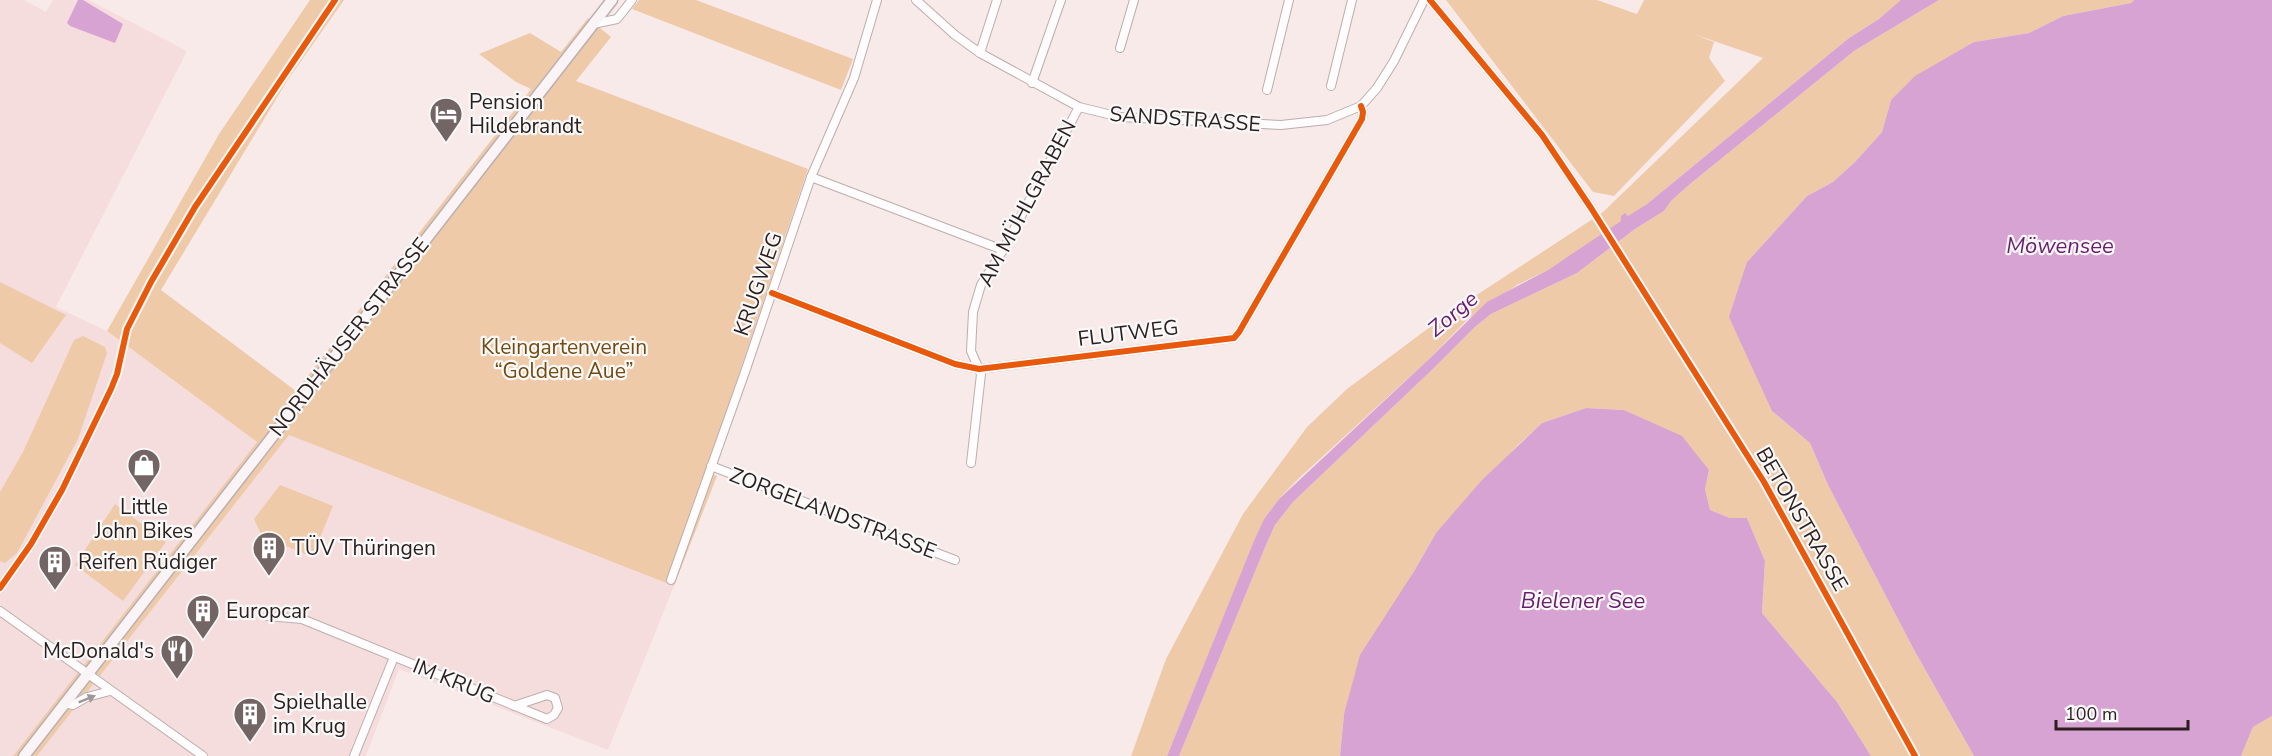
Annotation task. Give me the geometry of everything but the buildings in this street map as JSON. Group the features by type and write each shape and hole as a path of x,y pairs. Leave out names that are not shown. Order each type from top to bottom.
{"main road":[{"name":"NORDHÄUSER STRASSE","path":"24,756 612,0"}],"street":[{"path":"593,24 617,19 632,0"},
{"name":"KRUGWEG","path":"671,580 811,177 854,78 877,0"},
{"name":"SANDSTRASSE","path":"916,0 955,36 980,53 1079,107 1120,117 1281,125 1327,120 1361,106 1377,88 1394,61 1424,0"},
{"path":"980,53 997,0"},
{"path":"1032,83 1061,0"},
{"path":"1120,48 1134,0"},
{"path":"1267,90 1290,0"},
{"path":"1331,86 1352,0"},
{"name":"BETONSTRASSE","path":"1430,0 1542,135 1597,218 1764,482 1915,756"},
{"name":"FLUTWEG","path":"772,293 955,364 979,369 1234,338 1272,277 1362,120 1361,106"},
{"name":"AM MÜHLGRABEN","path":"971,463 981,382 979,369 971,351 974,312 981,285 1003,250 1079,107"},
{"path":"811,177 1003,250"},
{"path":"0,588 31,544 62,490 111,389"},
{"name":"ZORGELANDSTRASSE","path":"711,466 955,560"},
{"path":"0,611 202,756"},
{"name":"IM KRUG","path":"268,616 302,619 514,706 547,719 554,716 558,708 555,698 548,695 514,706"},
{"name":"IM KRUG","path":"354,756 394,657"},
{"path":"65,703 73,705 87,697 110,691"}],"shaded area":[{"path":"0,0 24,0 46,12 53,0 89,0 187,51 56,307 107,331 257,442 13,756 0,756"},
{"path":"289,435 674,586 608,750 399,669 366,756 37,756"}],"green space":[{"name":"Kleingartenverein “Goldene Aue”","path":"310,0 344,0 287,81 161,290 296,391 531,89 516,82 479,54 530,33 561,52 588,18 611,37 576,81 808,169 706,472 717,476 674,586 289,435 37,756 13,756 257,442 107,331 219,134"},
{"path":"639,0 696,0 853,59 841,90 632,9"},
{"path":"1446,0 1597,0 1637,14 1644,0 1902,0 1879,19 1849,38 1647,204 1548,270 1517,285 1467,320 1428,360 1296,481 1264,519 1167,756 1131,756 1166,659 1243,514 1307,427 1347,389 1446,315 1602,213 1763,58 1691,33 1714,42 1709,58 1725,81 1614,196 1593,192"},
{"path":"1939,0 2134,0 2131,3 2063,16 2029,33 1974,42 1891,100 1882,132 1833,182 1807,196 1747,262 1772,411 1810,443 1828,485 1913,648 1974,756 1871,756 1837,702 1762,613 1765,561 1747,518 1730,518 1710,510 1705,489 1709,470 1645,420 1624,410 1586,408 1542,423 1518,445 1436,533 1413,573 1344,714 1340,756 1179,756 1266,545 1275,525 1293,502 1491,314 1577,273 1635,229 1664,211 1671,201 1690,184 1854,51"},
{"path":"0,282 66,315 32,363 0,343"},
{"path":"83,336 105,347 107,353 78,439 17,553 5,563 0,561 0,492 23,452 74,340"},
{"path":"280,485 333,506 312,557 262,536 254,519"},
{"path":"115,504 166,542 123,601 75,565"},
{"path":"2272,716 2272,756 2241,756 2253,727"}],"water":[{"path":"78,0 83,0 123,24 115,43 67,23"},
{"path":"1901,0 1939,0 1854,51 1690,184 1671,201 1664,211 1635,229 1577,273 1491,314 1293,502 1275,525 1266,545 1179,756 1167,756 1254,541 1264,519 1279,499 1487,302 1548,270 1621,221 1621,216 1625,213 1628,216 1647,204 1849,38 1879,19"},
{"name":"Möwensee","path":"2134,0 2272,0 2272,716 2253,727 2241,756 1974,756 1913,648 1828,485 1810,443 1772,411 1729,317 1747,262 1807,196 1833,182 1855,162 1882,132 1891,100 1915,76 1974,42 2029,33 2063,16 2131,3"},
{"name":"Bielener See","path":"1586,408 1624,410 1682,436 1709,470 1705,489 1710,510 1730,518 1747,518 1765,561 1762,613 1837,702 1871,756 1340,756 1344,714 1360,655 1436,533 1482,480 1542,423"}],"cycle path":[{"path":"0,588 31,544 62,490 111,389 117,374 127,329 151,282 195,207 335,0"},
{"path":"1430,0 1542,135 1591,208 1764,482 1915,756"},
{"path":"772,293 955,364 979,369 1234,338 1362,119 1361,106"}],"place":[{"name":"Pension Hildebrandt","path":"446,143"},
{"name":"Little John Bikes","path":"144,494"},
{"name":"TÜV Thüringen","path":"269,577"},
{"name":"Reifen Rüdiger","path":"55,591"},
{"name":"Europcar","path":"203,640"},
{"name":"McDonald's","path":"177,680"},
{"name":"Spielhalle im Krug","path":"250,743"}],"water label":[{"name":"Zorge","path":"1453,314"}]}
